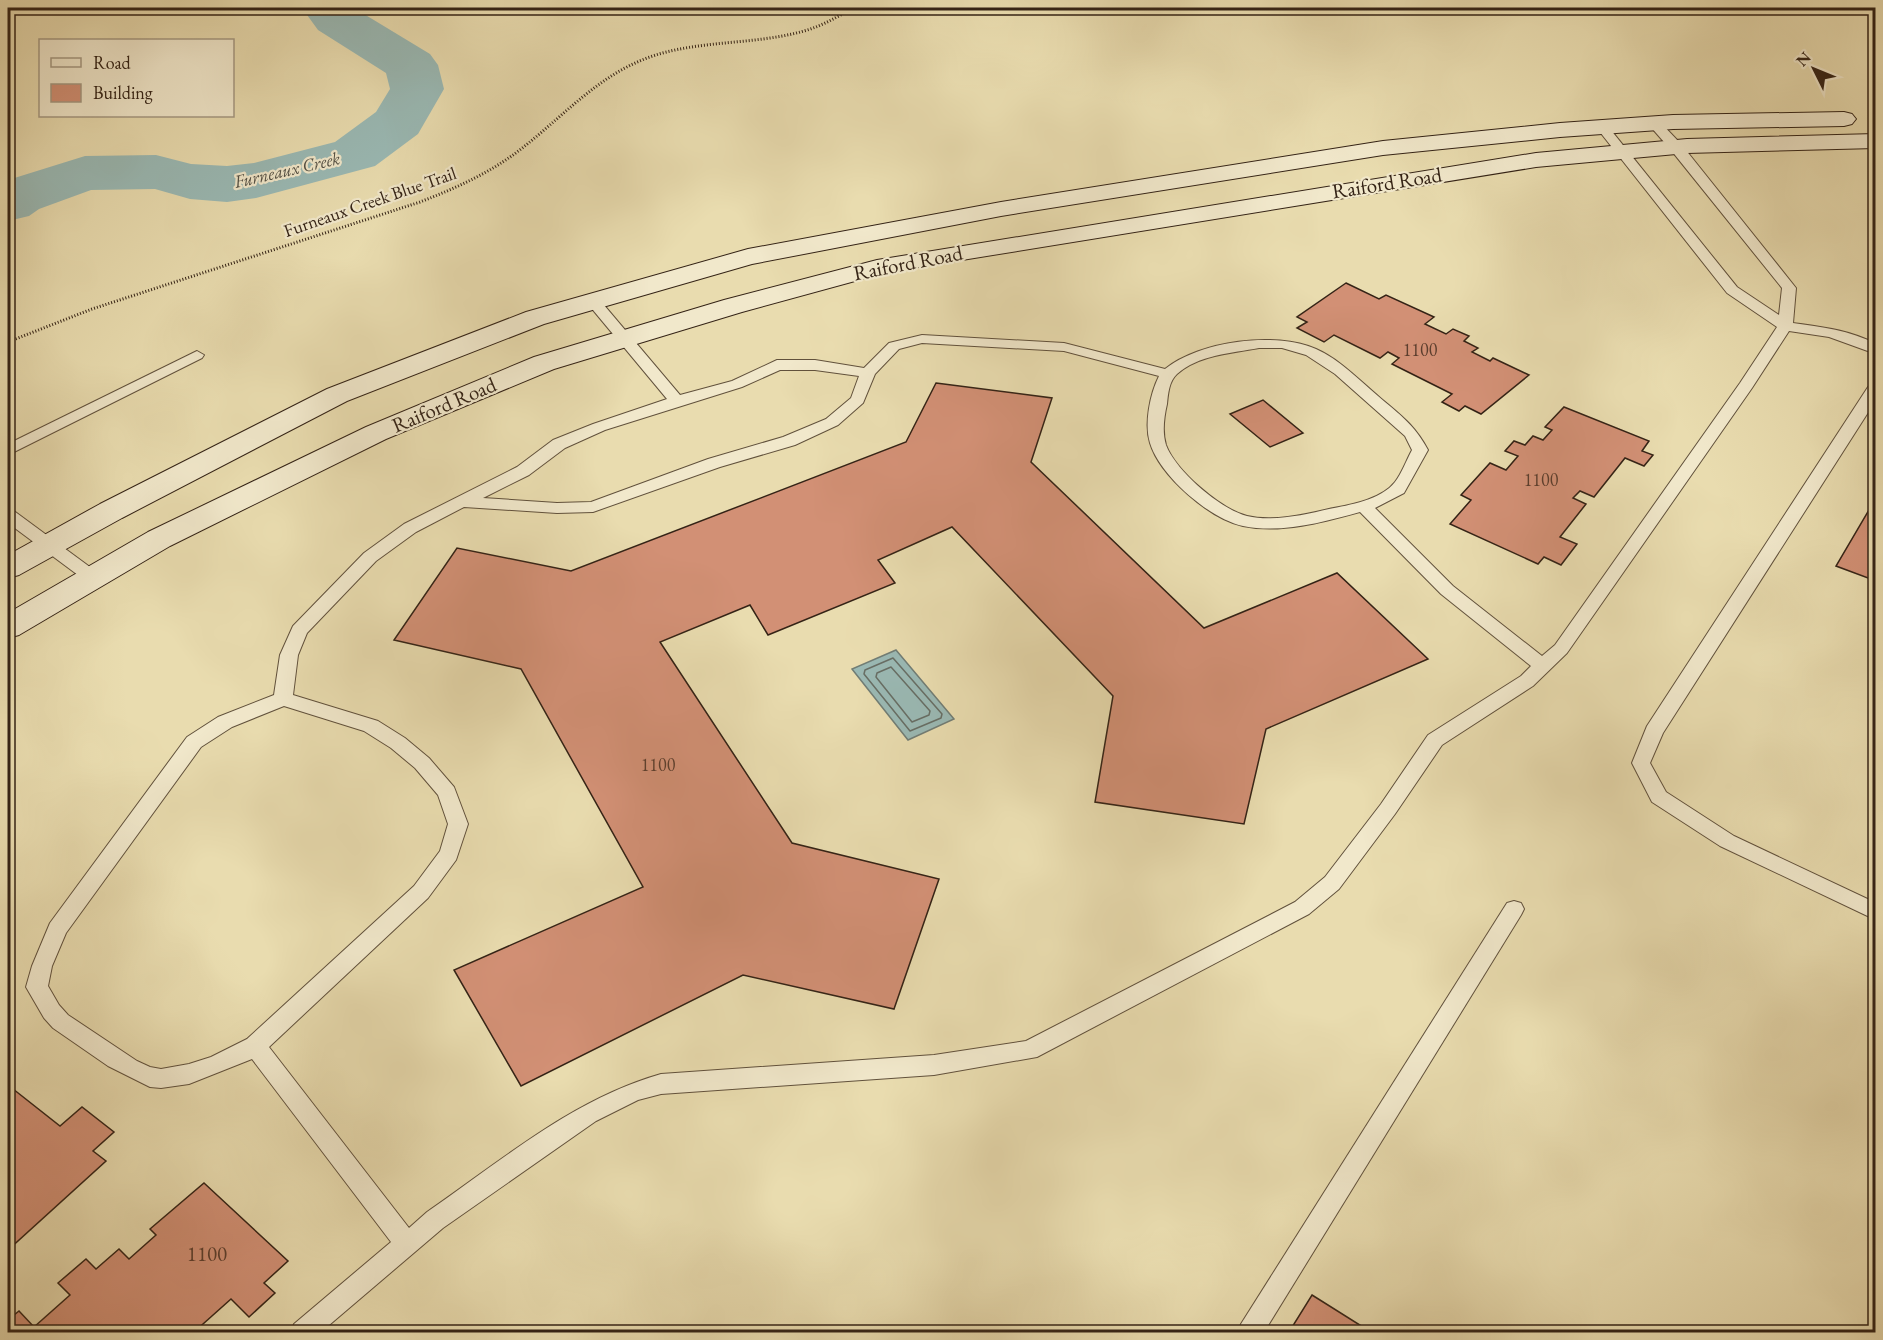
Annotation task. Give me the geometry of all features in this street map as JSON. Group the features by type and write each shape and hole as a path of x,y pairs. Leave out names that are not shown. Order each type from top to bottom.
{"street":[{"name":"Raiford Road","path":"8,568 337,395 536,318 748,257 1001,208 1383,148 1654,123 1788,119 1875,120"},
{"name":"Raiford Road","path":"8,627 159,539 376,433 544,363 733,306 886,265 1536,160 1676,147 1875,141"}],"lane":[{"path":"303,1332 435,1220 588,1114 633,1092 661,1084 934,1065 1029,1050 1302,908 1332,883 1388,809 1435,740 1527,681 1561,649 1747,385 1785,326 1789,288 1676,147 1654,123"},
{"path":"1602,127 1619,152 1732,290 1785,326 1831,333 1863,343 1875,350"},
{"path":"593,302 677,401"},
{"path":"462,502 557,508 593,507 714,463 789,441 832,422 858,400 868,374 894,346 922,339 1064,347 1168,374"},
{"path":"1259,344 1283,344 1311,352 1340,371 1411,433 1420,450 1395,492 1363,505 1296,522 1266,524 1243,521 1220,510 1193,489 1170,464 1158,444 1156,423 1160,396 1168,374 1196,357 1259,344"},
{"path":"8,450 197,356"},
{"path":"283,699 289,655 299,630 370,557 410,528 523,471 559,444 599,427 736,384 777,365 815,365 868,374"},
{"path":"1875,387 1654,731 1641,763 1659,797 1727,841 1875,912"},
{"path":"1363,505 1447,590 1543,666"},
{"path":"8,515 92,577"},
{"path":"283,699 371,726 398,742 422,763 447,792 458,824 448,854 421,892 255,1046 236,1057 188,1075 151,1077 100,1050 54,1014 38,987 42,966 57,930 194,742 225,722 283,699"},
{"path":"1250,1332 1514,909"},
{"path":"255,1046 407,1244"}],"path":[{"name":"Furneaux Creek Blue Trail","path":"8,342 92,309 409,206 467,184 504,162 606,79 643,60 687,48 774,38 811,29 853,8"}],"water":[{"path":"896,650 954,719 908,740 852,669"}],"building":[{"path":"1346,283 1379,299 1386,295 1434,317 1425,324 1446,334 1453,329 1469,336 1464,341 1478,348 1472,352 1490,361 1493,358 1529,375 1481,414 1465,406 1459,411 1442,402 1452,394 1392,364 1399,358 1388,352 1380,358 1334,335 1324,342 1297,328 1307,322 1297,317"},
{"path":"936,383 1052,398 1031,462 1204,628 1337,573 1428,659 1266,729 1244,824 1095,802 1113,696 952,527 878,560 895,583 768,635 750,605 660,642 792,843 939,879 894,1009 743,975 521,1086 454,970 643,887 521,669 394,640 457,548 571,571 906,442"},
{"path":"1263,400 1303,433 1270,447 1230,414"},
{"path":"1564,407 1649,441 1642,451 1653,455 1644,466 1625,458 1594,497 1580,491 1573,498 1586,504 1560,537 1577,544 1561,565 1544,557 1538,564 1450,524 1471,500 1461,495 1490,463 1506,470 1518,456 1505,451 1514,441 1525,445 1533,436 1543,440 1552,430 1545,427"},
{"path":"1876,498 1876,581 1836,566"},
{"path":"8,1085 60,1126 82,1107 114,1132 93,1151 106,1161 8,1250"},
{"path":"204,1183 288,1261 264,1283 275,1293 249,1317 231,1299 194,1332 8,1332 8,1320 19,1311 34,1327 70,1295 58,1283 86,1259 96,1269 119,1249 129,1259 156,1235 150,1229"},
{"path":"1312,1295 1371,1332 1289,1332"}],"waterway":[{"name":"Furneaux Creek","path":"8,203 18,196 85,173 156,172 190,181 227,184 256,180 355,154 398,122 417,89 411,65 336,19 328,8"}]}
